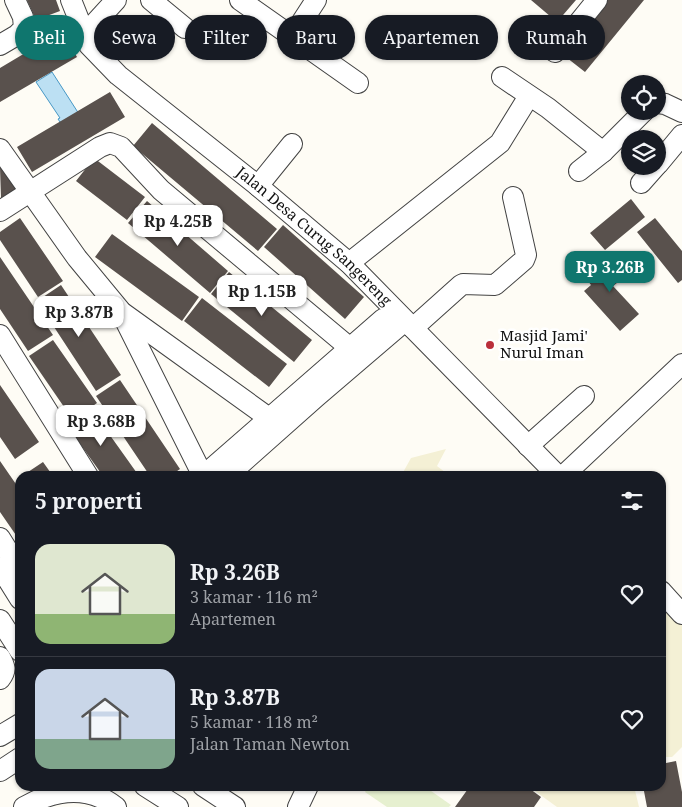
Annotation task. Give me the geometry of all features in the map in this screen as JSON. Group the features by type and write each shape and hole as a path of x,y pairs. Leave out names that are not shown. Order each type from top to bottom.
{"street":[{"path":"0,45 17,35 24,28 23,16 15,0"},
{"name":"Jalan Desa Curug Sangereng","path":"71,0 77,15"},
{"path":"84,35 116,0"},
{"path":"151,0 185,28"},
{"path":"240,0 277,26"},
{"path":"306,15 316,0"},
{"path":"585,15 597,0"},
{"name":"Jalan Desa Curug Sangereng","path":"84,35 89,44 118,75 258,186 349,263 553,471"},
{"path":"325,60 358,83"},
{"path":"502,77 573,127 602,152"},
{"path":"349,263 500,143 529,96"},
{"path":"666,104 682,112"},
{"path":"579,172 635,120"},
{"path":"666,153 682,135"},
{"path":"0,211 110,143 120,147 162,190 350,348"},
{"path":"258,186 292,144"},
{"path":"0,150 77,258 120,310 200,471"},
{"path":"641,183 648,175"},
{"path":"233,471 409,324 461,285 495,285 524,260 526,255 513,198"},
{"path":"120,310 269,418"},
{"path":"209,471 383,318"},
{"path":"0,335 85,471"},
{"path":"569,471 682,364"},
{"path":"528,446 584,396"},
{"path":"0,538 15,562"},
{"path":"0,567 15,592"},
{"path":"666,596 682,614"},
{"path":"0,620 15,643"},
{"path":"0,657 5,667 5,673 0,679"},
{"path":"0,736 15,727"},
{"path":"0,770 15,761"},
{"path":"153,791 178,807"},
{"path":"211,791 235,807"},
{"path":"298,807 306,791"},
{"path":"24,807 40,798 58,792 77,792 104,798 116,807"}],"shaded area":[{"path":"446,449 437,466 444,471 404,471 411,458"},
{"path":"666,604 682,621 682,747 672,757 666,757"},
{"path":"535,791 635,791 639,807 557,807"}],"green space":[{"path":"431,791 451,805 449,807 387,807 365,792"}],"water":[{"path":"52,72 88,128 60,122 58,119 60,118 36,82"}],"building":[{"path":"27,0 56,0 60,11 49,15 34,15"},
{"path":"531,0 576,0 563,15 549,15"},
{"path":"607,0 644,0 605,48 605,15 594,15"},
{"path":"15,59 72,60 0,102 0,68"},
{"path":"570,60 595,60 585,72"},
{"path":"110,92 125,117 32,172 17,147"},
{"path":"152,123 277,229 258,251 133,146"},
{"path":"94,158 145,197 127,220 76,181"},
{"path":"3,167 16,189 1,198 0,168"},
{"path":"631,199 645,217 605,250 590,233"},
{"path":"147,201 228,271 210,293 128,223"},
{"path":"20,218 63,281 38,297 0,240 0,232"},
{"path":"655,218 682,251 682,280 678,283 637,232"},
{"path":"283,225 364,297 345,319 264,247"},
{"path":"112,234 199,297 182,321 95,257"},
{"path":"610,255 626,276 613,286 639,314 620,331 584,291 591,285 584,276"},
{"path":"0,257 53,335 28,351 0,309"},
{"path":"229,272 312,340 294,362 211,294"},
{"path":"61,285 121,375 96,391 37,301"},
{"path":"202,298 287,364 269,387 184,321"},
{"path":"53,340 97,403 73,420 29,356"},
{"path":"120,380 180,469 177,471 147,471 96,396"},
{"path":"0,385 39,442 15,459 0,437"},
{"path":"92,410 135,471 99,471 68,427"},
{"path":"0,461 15,483 15,534 0,512"},
{"path":"43,462 49,471 30,471"},
{"path":"676,761 682,792 682,807 647,807 644,791 666,791 666,763"},
{"path":"466,791 533,791 541,797 534,807 455,807"}],"place":[{"name":"Masjid Jami' Nurul Iman","path":"490,345"}]}
